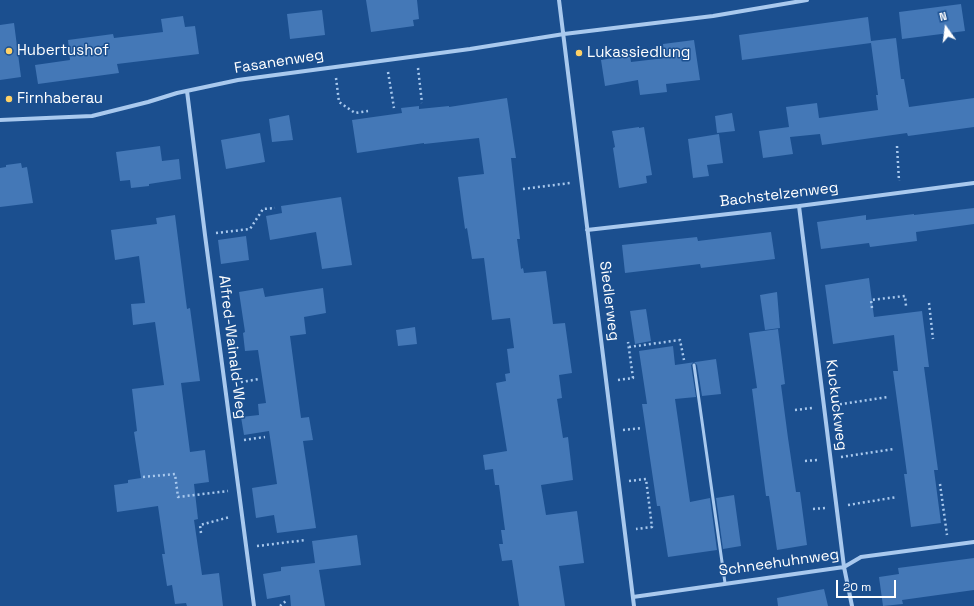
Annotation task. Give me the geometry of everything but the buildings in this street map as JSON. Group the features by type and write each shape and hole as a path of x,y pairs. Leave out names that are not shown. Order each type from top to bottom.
{"street":[{"name":"Siedlerweg","path":"559,0 634,606"},
{"name":"Fasanenweg","path":"0,120 92,116 188,91 238,80 564,34 713,16 807,0"},
{"name":"Alfred-Wainald-Weg","path":"188,91 224,385 254,606"},
{"name":"Bachstelzenweg","path":"587,230 799,206 974,183"},
{"name":"Kuckuckweg","path":"799,206 836,507 844,567 852,606"},
{"name":"Schneehuhnweg","path":"633,597 844,567 861,557 974,542"}],"lane":[{"path":"694,365 725,583"}],"path":[{"path":"417,55 422,103"},
{"path":"386,59 394,108"},
{"path":"334,66 339,102 356,113 368,111"},
{"path":"897,146 899,193"},
{"path":"523,190 582,182"},
{"path":"205,235 250,229 264,209 275,208"},
{"path":"872,308 871,300 905,296 906,306"},
{"path":"929,303 933,339"},
{"path":"629,347 680,340 684,361 694,365"},
{"path":"607,381 633,378 628,342"},
{"path":"224,385 259,379"},
{"path":"795,410 888,397"},
{"path":"613,431 642,428"},
{"path":"232,441 266,437"},
{"path":"830,459 894,449"},
{"path":"143,478 174,474 178,497 238,490"},
{"path":"619,482 646,479 652,527 625,530"},
{"path":"940,484 948,545"},
{"path":"836,507 896,497"},
{"path":"201,533 200,525 242,514"},
{"path":"246,547 306,540"},
{"path":"280,606 286,601"}],"place":[{"name":"Hubertushof","path":"9,51"},
{"name":"Lukassiedlung","path":"579,53"},
{"name":"Firnhaberau","path":"9,99"}]}
